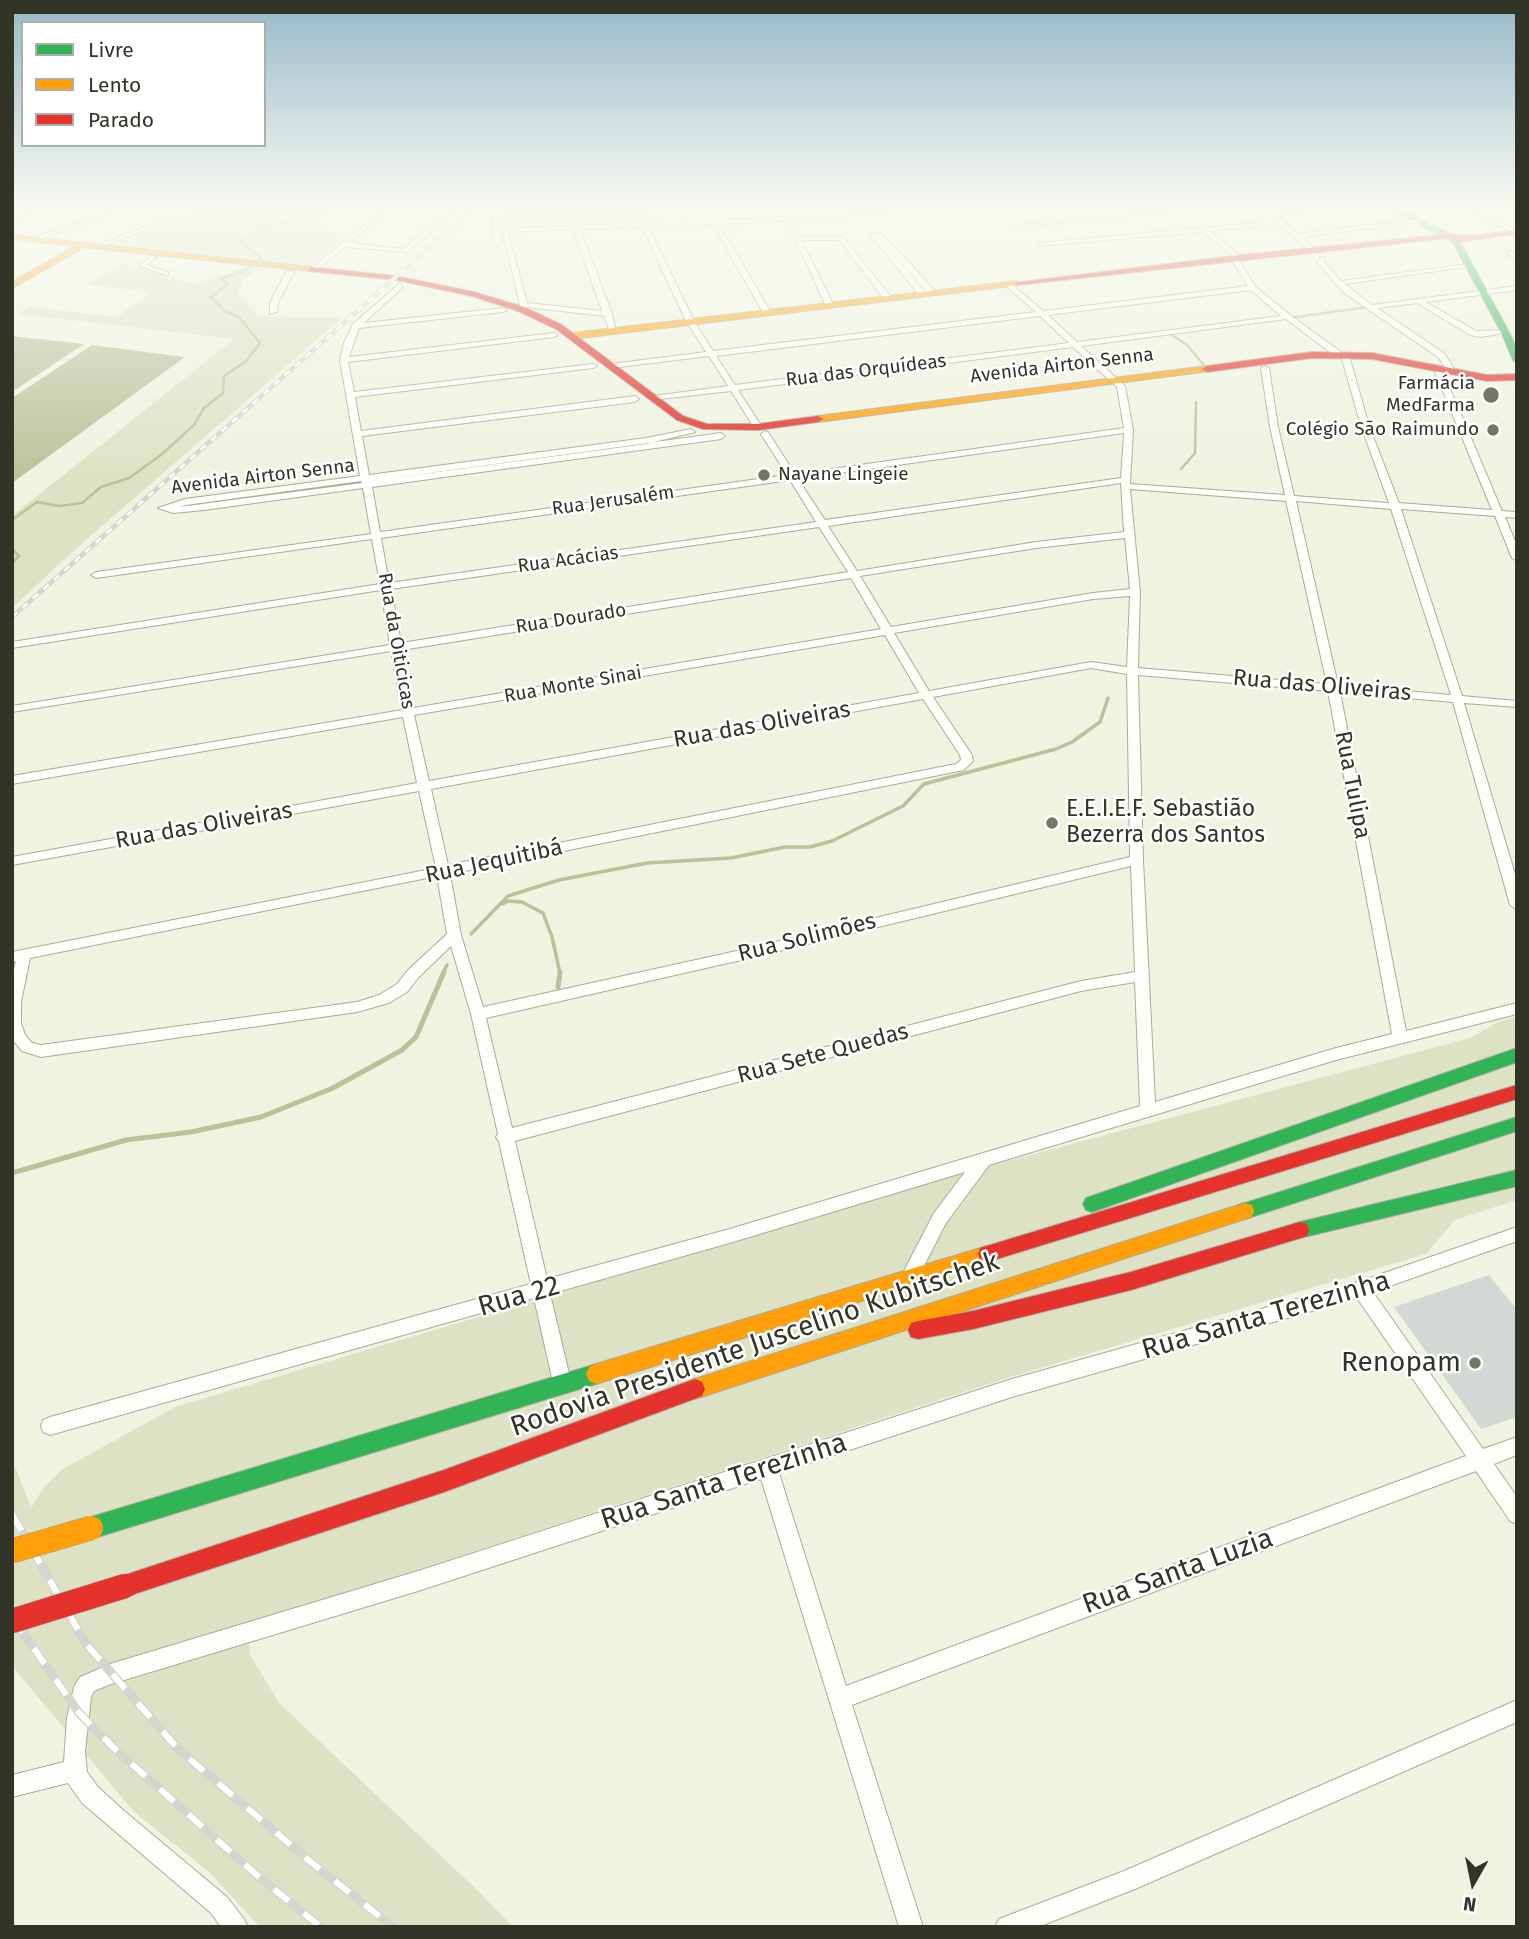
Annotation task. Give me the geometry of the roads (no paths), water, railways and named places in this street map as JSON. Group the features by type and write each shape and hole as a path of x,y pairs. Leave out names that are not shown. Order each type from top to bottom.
{"main road":[{"path":"459,296 503,310 554,335 593,366 654,398 699,429"},
{"path":"483,296 522,307 559,327 611,366 635,399 666,421 699,429"},
{"path":"572,336 899,296"},
{"path":"1491,296 1511,332 1517,360"},
{"name":"Avenida Airton Senna","path":"1117,383 1342,357"},
{"name":"Avenida Airton Senna","path":"699,429 721,436 1117,383 1278,358 1384,358 1514,382"},
{"name":"Avenida Airton Senna","path":"699,429 761,431"},
{"path":"995,1250 1111,1196 1517,1055"},
{"name":"Rodovia Presidente Juscelino Kubitschek","path":"12,1551 1517,1092"},
{"name":"Rodovia Presidente Juscelino Kubitschek","path":"12,1621 444,1481 702,1386 843,1339 1517,1124"},
{"path":"843,1339 933,1328 1039,1304 1214,1258 1309,1227 1517,1178"}],"street":[{"path":"273,312 277,296"},
{"path":"388,296 356,326 344,360 554,335"},
{"path":"520,296 522,307 608,314"},
{"path":"602,296 613,330"},
{"path":"678,296 690,321 792,475 926,695"},
{"path":"758,296 766,311"},
{"path":"825,296 829,304"},
{"path":"1023,296 1117,383 1129,430 1125,483 1135,592 1132,671 1148,1110"},
{"path":"611,366 1182,296"},
{"path":"1264,296 1342,357 1395,506 1457,697 1517,905"},
{"path":"1357,296 1441,355 1517,558"},
{"path":"1370,307 1454,296"},
{"path":"1419,302 1474,333 1481,335 1511,332"},
{"path":"356,326 503,310"},
{"name":"Rua das Orquídeas","path":"654,398 1287,317"},
{"name":"Rua da Oiticicas","path":"344,360 408,713 454,935 478,1014 562,1382"},
{"path":"352,395 593,366"},
{"name":"Rua Tulipa","path":"1265,368 1274,427 1333,687 1400,1039"},
{"path":"359,434 635,399"},
{"name":"Avenida Airton Senna","path":"526,460 699,429"},
{"name":"Rua Jerusalém","path":"96,575 792,475 1129,430"},
{"name":"Avenida Airton Senna","path":"367,482 185,502 163,508 173,510 204,507 526,460 721,436"},
{"name":"Rua Acácias","path":"12,645 387,586 820,523 1125,483 1517,515"},
{"name":"Rua Dourado","path":"12,709 1036,545 1131,534"},
{"name":"Rua Monte Sinai","path":"12,780 1093,596 1135,592"},
{"name":"Rua das Oliveiras","path":"12,861 1091,664 1132,671 1517,704"},
{"name":"Rua Jequitibá","path":"18,956 954,769 964,764 966,755 926,695"},
{"name":"Rua Solimões","path":"478,1014 750,953 1137,860"},
{"path":"18,956 14,1023 19,1038 27,1048 41,1051 357,1007 384,999 402,988 454,935"},
{"name":"Rua Sete Quedas","path":"504,1136 1081,986 1142,976"},
{"name":"Rua 22","path":"50,1426 733,1236 1336,1054 1517,1008"},
{"path":"911,1276 940,1218 985,1158"},
{"name":"Rua Santa Terezinha","path":"75,1770 80,1694 88,1684 110,1674 418,1581 1012,1388 1361,1289 1517,1234"},
{"path":"1361,1289 1517,1514"},
{"name":"Rua Santa Luzia","path":"839,1699 1517,1446"},
{"path":"768,1469 911,1927"},
{"path":"1007,1927 1127,1881 1517,1711"},
{"path":"12,1786 75,1770 90,1795 219,1905 236,1927"}],"waterway":[{"path":"12,520 37,502 59,506 82,503 101,487 129,478 161,455 194,425 204,408 223,393 224,376 245,362 260,343 239,317 226,312 212,296"},
{"path":"1295,317 1369,307"},
{"path":"1172,335 1187,345 1203,364"},
{"path":"1181,469 1195,453 1196,402"},
{"path":"12,549 19,556 12,563"},
{"path":"471,934 508,896 559,880 647,863 731,858 785,847 810,847 832,841 903,806 924,784 1056,749 1072,742 1100,722 1108,698"},
{"path":"503,904 508,901 522,902 543,913 552,937 560,973"},
{"path":"443,973 447,965"},
{"path":"12,1173 126,1140 191,1132 261,1117 333,1088 402,1050 416,1037 444,972"},
{"path":"558,987 560,973"}],"railway":[{"path":"12,617 374,296"},
{"path":"12,1514 86,1644 179,1750 312,1863 393,1927"},
{"path":"12,1617 79,1713 116,1750 259,1877 321,1927"}],"place":[{"name":"Farmácia MedFarma","path":"1491,395"},
{"name":"Colégio São Raimundo","path":"1493,430"},
{"name":"Nayane Lingeie","path":"764,475"},
{"name":"E.E.I.E.F. Sebastião Bezerra dos Santos","path":"1052,823"},
{"name":"Renopam","path":"1475,1363"}]}
